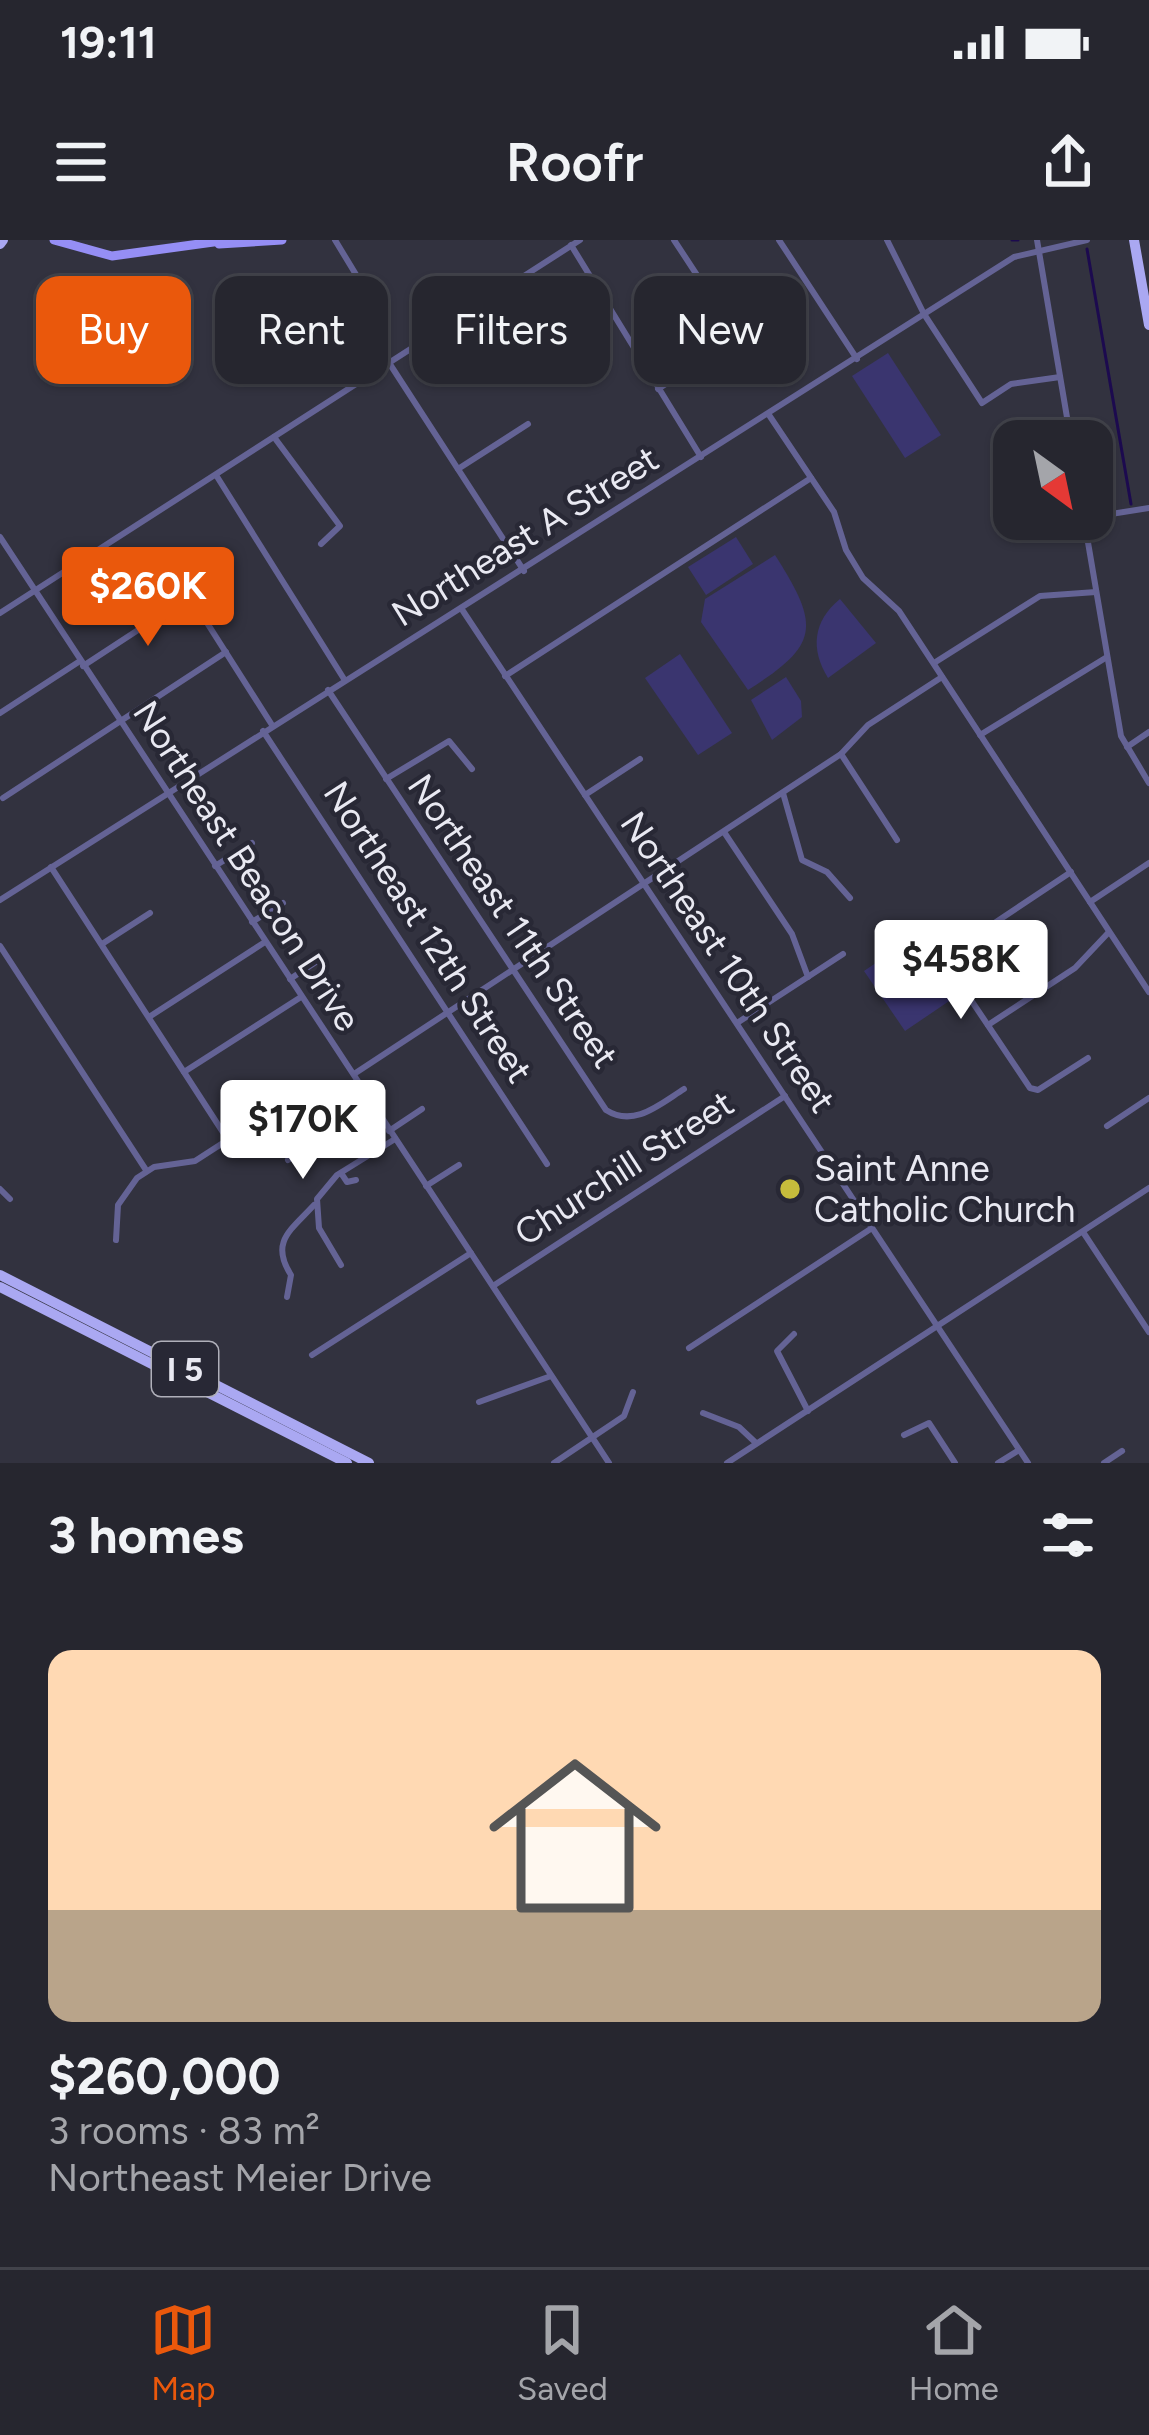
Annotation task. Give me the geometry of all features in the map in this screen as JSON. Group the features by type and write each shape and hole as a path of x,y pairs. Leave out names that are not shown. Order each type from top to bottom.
{"highway":[{"path":"1134,240 1149,325"},
{"name":"I 5","path":"0,1275 370,1463"},
{"name":"I 5","path":"0,1287 347,1463"}],"main road":[{"path":"54,240 112,256 222,242 282,240"}],"street":[{"path":"335,240 386,324 382,347 389,363 524,571"},
{"path":"674,240 698,276"},
{"path":"779,240 857,359"},
{"name":"Northeast A Street","path":"0,900 1020,254 1038,244 1087,240"},
{"path":"888,241 924,314 982,403 1011,385 1060,377"},
{"path":"0,613 576,243 702,457"},
{"path":"1038,244 1067,420"},
{"path":"658,388 664,384"},
{"path":"769,415 835,512 845,548 863,578 894,604 1149,992"},
{"path":"458,469 528,424"},
{"path":"274,437 340,526 321,544"},
{"path":"216,475 344,679"},
{"path":"505,676 811,478"},
{"path":"1113,514 1149,508"},
{"name":"Northeast Beacon Drive","path":"0,537 609,1463"},
{"path":"1090,540 1126,748 1149,784"},
{"path":"176,574 272,725"},
{"path":"933,663 1040,596 1096,592"},
{"path":"0,712 190,596"},
{"name":"Northeast 10th Street","path":"463,610 1028,1463"},
{"path":"3,798 226,652"},
{"path":"980,735 1107,657"},
{"path":"354,1074 841,754 868,725 942,677"},
{"name":"Northeast 11th Street","path":"328,690 611,1113 637,1116 684,1089"},
{"name":"Northeast 12th Street","path":"263,731 548,1164"},
{"path":"1126,748 1149,732"},
{"path":"386,779 449,741 472,769"},
{"path":"841,754 897,840"},
{"path":"585,795 640,759"},
{"path":"783,793 802,860 827,872 850,898"},
{"path":"724,832 792,934 808,977"},
{"path":"215,866 252,843"},
{"path":"1090,902 1149,863"},
{"path":"51,867 228,1140"},
{"path":"942,958 1071,872"},
{"path":"252,922 283,903"},
{"path":"102,944 149,913"},
{"path":"920,924 1034,1091 1088,1058"},
{"path":"988,1025 1076,968 1109,932"},
{"path":"148,1017 265,942"},
{"path":"0,946 146,1170"},
{"path":"737,1023 843,954"},
{"path":"290,979 322,958"},
{"path":"184,1072 301,997"},
{"name":"Churchill Street","path":"493,1286 785,1096"},
{"path":"1107,1126 1149,1098"},
{"path":"288,1160 371,1106"},
{"path":"389,1131 422,1109"},
{"path":"116,1240 121,1197 146,1170 195,1161 274,1110"},
{"path":"287,1297 291,1275 279,1254 280,1241 341,1172 395,1139"},
{"path":"426,1186 459,1165"},
{"path":"341,1172 342,1180 356,1180"},
{"path":"728,1463 1149,1188"},
{"path":"0,1189 10,1199"},
{"path":"316,1203 319,1228 341,1265"},
{"path":"689,1348 872,1228"},
{"path":"1083,1232 1149,1332"},
{"path":"312,1354 470,1253"},
{"path":"794,1334 777,1351 808,1411"},
{"path":"479,1402 551,1376"},
{"path":"554,1463 627,1413 633,1392"},
{"path":"703,1413 739,1426 756,1444"},
{"path":"904,1435 929,1423 955,1463"},
{"path":"998,1463 1019,1450"},
{"path":"1104,1463 1122,1451"}],"shaded area":[{"path":"888,353 941,435 905,458 852,376"},
{"path":"736,537 753,564 706,595 688,567"},
{"path":"775,555 800,600 805,633 789,660 748,690 701,622 705,599"},
{"path":"840,599 876,643 828,678 818,657 817,636 824,617"},
{"path":"680,654 732,733 698,755 645,678"},
{"path":"786,677 801,701 802,717 772,740 751,700"},
{"path":"920,933 961,993 905,1031 864,971"}],"waterway":[{"path":"1012,240 1018,240"},
{"path":"1087,249 1131,504"}],"place":[{"name":"Saint Anne Catholic Church","path":"790,1189"}]}
